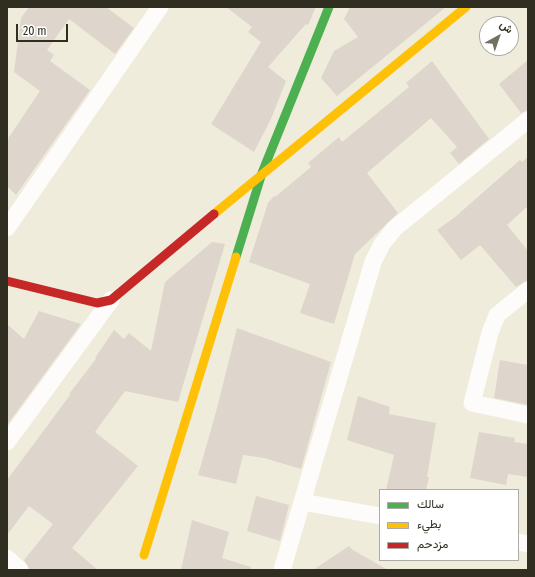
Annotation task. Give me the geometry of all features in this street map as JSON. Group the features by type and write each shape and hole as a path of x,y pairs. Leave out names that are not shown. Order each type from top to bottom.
{"street":[{"path":"7,228 160,7"},
{"path":"144,555 262,173 329,7"},
{"path":"7,442 111,300 262,173 466,7"},
{"path":"282,570 373,262 382,244 395,228 528,120"},
{"path":"7,281 97,302 111,300"},
{"path":"528,290 498,315 490,333 472,404 528,415"},
{"path":"302,502 379,516"},
{"path":"7,558 20,570"}],"building":[{"path":"29,7 106,7 134,28 115,54 69,19 47,50 54,55 50,61 90,90 16,195 7,186 7,145 9,137 40,91 14,72 21,18"},
{"path":"226,7 316,7 308,25 306,24 268,67 286,81 271,119 254,152 211,124 261,42 248,32 252,27"},
{"path":"350,7 446,7 337,96 321,78 334,51 358,37 344,19"},
{"path":"528,60 528,110 521,113 499,84"},
{"path":"432,61 489,139 459,164 450,153 457,147 431,118 367,173 398,213 355,254 334,324 300,313 310,284 249,262 268,203 274,196 275,197 311,167 308,163 339,137 342,142 409,87 406,83"},
{"path":"528,157 528,206 507,225 528,251 528,280 516,287 480,245 461,260 437,230 455,217 520,160 522,162"},
{"path":"212,242 225,244 178,402 125,391 95,432 138,466 72,548 98,570 30,570 24,560 53,524 29,506 7,535 7,480 96,359 95,358 114,330 124,339 129,333 151,351 165,282"},
{"path":"39,311 81,324 7,425 7,324 24,339"},
{"path":"237,328 331,362 301,469 264,458 243,455 236,484 198,475 216,412"},
{"path":"500,360 528,365 528,405 494,398"},
{"path":"358,396 390,407 389,414 436,423 426,489 386,489 394,455 347,440"},
{"path":"479,432 515,438 514,442 528,444 528,477 508,474 506,485 470,478"},
{"path":"256,496 289,505 280,541 247,531"},
{"path":"192,520 229,532 222,558 251,567 251,570 181,570"},
{"path":"349,546 353,550 388,570 313,570"}],"traffic: fast":[{"path":"236,257 262,173 329,7"}],"traffic: slow":[{"path":"214,214 466,7"},
{"path":"144,555 236,257"}],"traffic: jam":[{"path":"7,281 97,303 111,300 214,214"}]}
